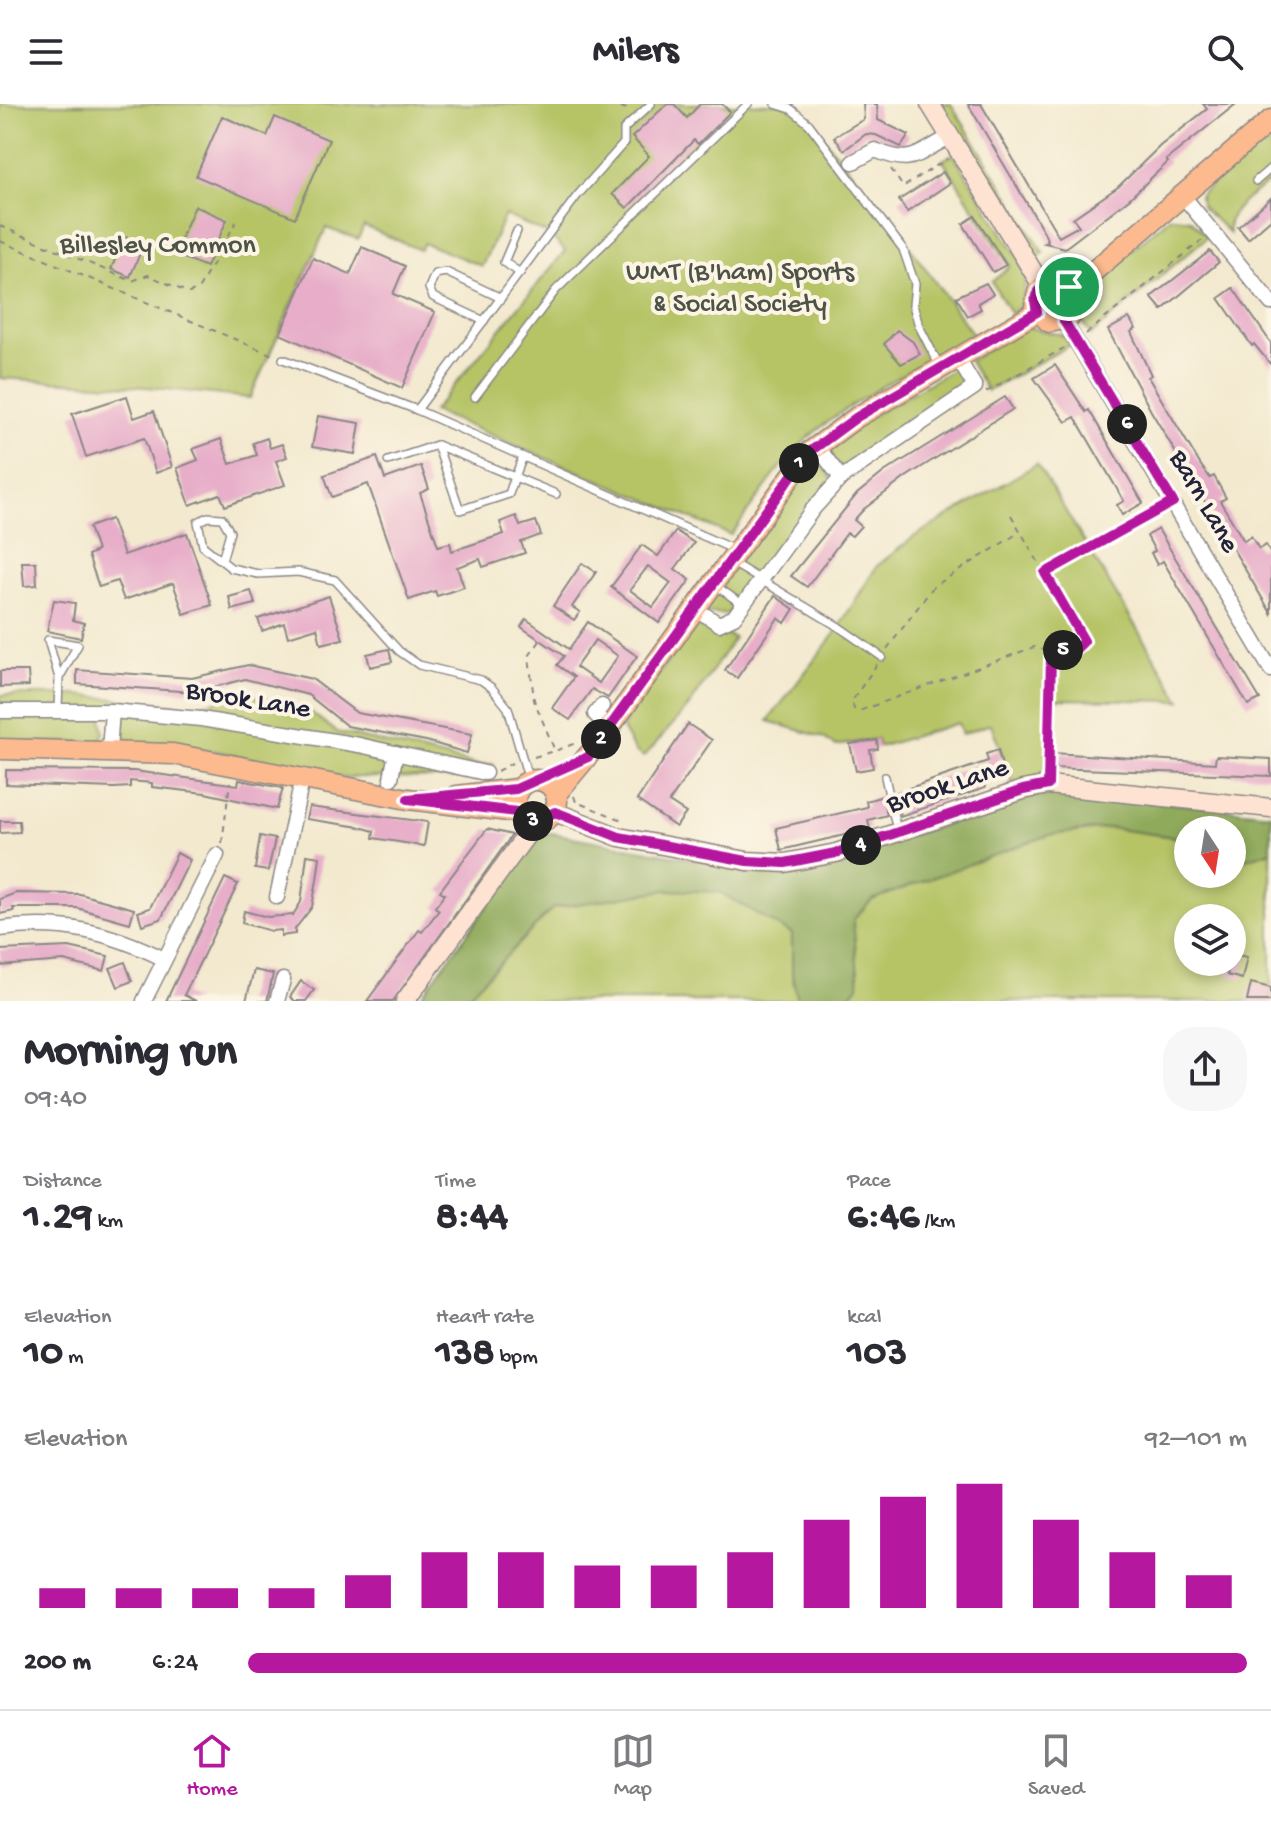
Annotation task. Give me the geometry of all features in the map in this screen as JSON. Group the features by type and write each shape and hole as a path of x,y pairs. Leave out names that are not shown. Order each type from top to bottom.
{"main road":[{"path":"930,104 1042,286"},
{"path":"1042,286 1070,290 1079,286 1271,120"},
{"path":"1042,286 1035,301 1037,312 1049,322 1064,321 1075,309 1070,290"},
{"path":"405,1001 536,822 562,799 608,727 693,607 788,476 816,445 949,362 1037,312"},
{"path":"0,749 173,754 408,799 517,812 536,822"},
{"path":"517,812 514,805 528,783 592,751"},
{"path":"408,799 528,783 550,786 562,799"},
{"name":"Brook Lane","path":"562,799 619,837 747,861 785,863 836,853 1048,785 1271,808"}],"street":[{"path":"853,162 875,150 906,160 950,137"},
{"path":"1183,196 1271,303"},
{"name":"Barn Lane","path":"1064,321 1077,338 1271,670"},
{"path":"693,607 719,624 734,617 813,509 841,478 975,387 949,362"},
{"path":"816,445 841,478"},
{"path":"602,706 595,714 608,727"},
{"name":"Brook Lane","path":"0,711 112,711 201,719 396,753 485,773"},
{"path":"109,750 112,711"},
{"path":"391,778 396,753"},
{"path":"277,897 302,780"},
{"path":"144,1001 217,855"},
{"path":"0,929 53,925 87,930 123,938 164,959"},
{"path":"277,1001 283,980"}],"lane":[{"path":"417,410 577,196 624,143 624,129 651,104"},
{"path":"475,397 556,290 748,104"},
{"path":"775,104 791,109 809,124 903,249 915,284 913,305 919,326 949,362"},
{"path":"1256,181 1271,168"},
{"path":"517,231 504,262 520,273"},
{"path":"484,321 433,297 429,288 435,274 446,272 501,298"},
{"path":"283,359 417,410 731,555 761,582 839,627 882,657"},
{"path":"437,445 460,510 509,494 523,457"},
{"path":"388,461 437,445 556,494"},
{"path":"222,560 230,532 222,518 208,517 198,522 203,546 231,568 258,574 298,572 335,580 373,627 419,665 481,680 496,692 508,708 528,783"},
{"path":"711,582 743,605"},
{"path":"58,710 59,678 78,645 48,640 59,678"},
{"path":"885,777 898,833"}],"path":[{"path":"609,104 641,113"},
{"path":"891,168 903,187 948,158"},
{"path":"0,226 132,281 148,275 189,293 198,290 236,222"},
{"path":"975,387 985,393 1091,332 1173,260 1214,233"},
{"path":"0,241 283,359"},
{"path":"1045,573 1173,502"},
{"path":"1011,515 1084,641 1076,649 1055,653 1034,647 859,711 854,709 852,701 933,587 1020,532"},
{"path":"540,641 529,656 530,684 555,751 586,739 592,751"},
{"path":"1048,785 1051,656 1055,653"},
{"path":"217,855 233,765"},
{"path":"562,799 626,819 619,837"}],"green space":[{"path":"0,104 788,104 811,122 900,233 974,336 873,392 816,431 781,467 731,535 433,411 565,251 550,235 505,215 482,266 424,243 420,250 364,226 358,239 326,228 250,398 146,387 0,378"},
{"path":"940,104 951,104 1044,253 1034,258"},
{"path":"1271,133 1271,181 1236,210 1228,225 1229,233 1202,207 1200,195"},
{"path":"953,154 1027,271 1021,306 1011,314 992,282 1010,266 943,160"},
{"path":"1170,217 1190,219 1207,237 1091,335 1083,322 1088,287"},
{"path":"1027,327 1062,335 1072,344 987,391 969,361"},
{"path":"957,367 968,386 844,468 835,463 828,447 860,423"},
{"path":"814,457 819,458 832,480 728,614 707,613 704,609"},
{"path":"1037,464 1181,701 1053,699 1050,776 1012,783 991,724 962,734 958,723 879,747 877,739 836,746 822,737 768,721 835,633 877,566 915,536"},
{"path":"699,620 734,638 690,705 644,757 635,751 622,729 628,716"},
{"path":"241,693 306,709 337,732 478,765 494,764 487,778 338,777 215,751 123,743 116,737 123,710 100,709 104,733 99,742 0,742 0,695 76,695 195,707"},
{"path":"1072,793 1271,814 1271,851 1246,859 1246,816 1174,816 1174,837 1109,828 1049,835 872,900 853,920 859,985 845,1001 798,1001 792,975 792,934 719,892 666,890 553,908 463,1001 418,1001 538,837 551,833 740,868 800,871 1031,797"},
{"path":"1031,797 1271,814 1271,1001 418,1001 538,837 551,833 740,868 800,871"}],"building":[{"path":"667,104 674,104 687,118 700,104 722,104 730,112 698,144 694,140 627,208 612,194 649,156 632,137"},
{"path":"863,104 877,104 878,120 909,135 901,147 876,135 866,134 844,150 834,137 864,119"},
{"path":"968,104 981,104 1059,237 1079,226 1073,218 1118,187 1160,146 1207,109 1203,104 1236,104 1166,160 1168,162 1129,199 1065,248 1045,243 1048,242 1044,232"},
{"path":"222,116 267,136 275,117 329,140 295,218 196,176"},
{"path":"943,172 950,183 907,212 899,200"},
{"path":"1271,198 1271,219 1248,239 1238,227"},
{"path":"195,206 227,220 206,267 174,254"},
{"path":"975,216 1006,265 993,272 963,224"},
{"path":"125,237 144,244 130,277 111,269"},
{"path":"362,247 405,266 393,294 435,312 402,388 280,334 313,258 350,274"},
{"path":"1210,251 1219,262 1162,310 1151,297"},
{"path":"986,283 993,294 978,303 981,309 968,316 956,297"},
{"path":"1233,288 1271,343 1271,365 1254,344 1252,346 1219,298"},
{"path":"1129,318 1136,329 1131,332 1151,375 1148,377 1200,464 1210,478 1214,476 1226,498 1220,501 1244,541 1251,536 1259,549 1266,545 1271,554 1271,613 1151,411 1108,330"},
{"path":"897,330 913,342 920,354 901,364 884,344"},
{"path":"1055,365 1086,412 1089,410 1143,503 1122,515 1117,505 1124,501 1075,417 1066,422 1034,378"},
{"path":"127,396 134,418 154,411 172,467 156,473 144,438 86,457 72,414"},
{"path":"1005,397 1013,409 906,477 864,509 854,520 861,526 852,536 847,533 807,587 791,576 857,494 884,472"},
{"path":"318,416 360,423 355,454 312,447"},
{"path":"267,438 270,448 282,444 287,457 276,461 285,485 225,506 220,494 190,505 177,468 198,460 193,449 221,439 230,464 257,455 253,443"},
{"path":"377,457 385,479 421,466 429,489 420,493 438,546 450,543 452,551 504,534 500,522 516,516 520,526 536,521 541,535 521,542 525,553 483,567 480,559 457,567 464,587 437,596 435,591 409,600 368,484 332,497 324,475"},
{"path":"111,519 124,555 187,533 212,605 184,614 173,583 124,600 117,581 99,587 88,555 97,551 89,527"},
{"path":"1158,529 1260,699 1248,705 1163,561 1157,565 1151,553 1155,551 1147,536"},
{"path":"676,531 694,543 675,569 690,580 659,623 611,587 642,545 658,556","holes":["648,566 671,583 653,607 630,590"]},
{"path":"22,562 36,562 37,585 24,586"},
{"path":"582,563 596,572 572,607 580,612 574,620 553,606"},
{"path":"251,591 255,604 232,610 229,597"},
{"path":"329,596 343,639 321,644 317,628 288,637 284,623 262,631 258,619"},
{"path":"775,596 794,609 785,623 778,618 737,678 725,670"},
{"path":"54,600 75,603 73,620 84,623 81,638 47,631"},
{"path":"526,619 569,649 588,622 637,656 608,698 592,689 570,720 552,708 574,677 557,665 564,656 521,627","holes":["595,640 618,656 599,683 576,667"]},
{"path":"389,649 392,662 370,667 367,654"},
{"path":"248,665 312,679 357,713 472,734 467,753 426,741 347,726 308,695 245,679 195,692 77,684 77,670 192,678"},
{"path":"0,671 28,671 29,686 0,687"},
{"path":"688,724 712,740 669,802 686,813 676,827 637,800"},
{"path":"877,740 878,749 870,750 873,768 856,771 850,744"},
{"path":"998,750 1003,770 981,775 985,788 900,816 895,793 988,761 986,754"},
{"path":"1052,753 1215,763 1216,756 1271,759 1271,776 1051,768"},
{"path":"6,770 134,771 238,785 239,780 283,788 277,809 205,793 152,787 152,783 130,781 130,787 114,788 6,784"},
{"path":"883,796 887,815 868,820 870,829 781,850 776,828 867,807 866,801"},
{"path":"309,807 428,822 424,846 373,838 374,831 360,827 306,819"},
{"path":"0,821 19,821 20,832 0,833"},
{"path":"487,829 512,835 393,1001 367,1001 419,930 422,932 439,910 435,907 445,894 440,891"},
{"path":"260,836 275,839 268,871 255,869"},
{"path":"177,853 190,860 161,919 142,925 138,912 150,908"},
{"path":"307,855 320,857 317,880 312,907 295,929 295,934 281,936 281,930 271,931 242,923 244,911 268,917 293,915 301,902"},
{"path":"225,878 238,884 184,995 196,1001 166,1001"},
{"path":"16,893 80,894 134,909 130,923 77,908 13,908 14,911 0,914 0,899"},
{"path":"69,947 108,956 104,971 64,961 0,966 0,950"},
{"path":"125,962 132,981 118,987 110,968"},
{"path":"254,970 273,974 267,1001 246,1001"},
{"path":"301,981 314,990 306,1001 295,1001 290,997"},
{"path":"1251,983 1271,988 1271,1001 1247,1001"}],"route":[{"path":"1056,281 1069,287 1076,303 1073,314 1064,321 1173,502 1045,573 1084,641 1076,649 1058,650 1051,656 1048,785 1023,790 836,853 785,863 747,861 676,850 619,837 555,812 545,821 536,822 517,812 408,799 516,789 588,757 788,476 816,445 857,417 1037,312 1035,301 1042,286 1056,281"}],"park label":[{"name":"Billesley Common","path":"158,246"},
{"name":"WMT (B'ham) Sports & Social Society","path":"740,289"}]}
